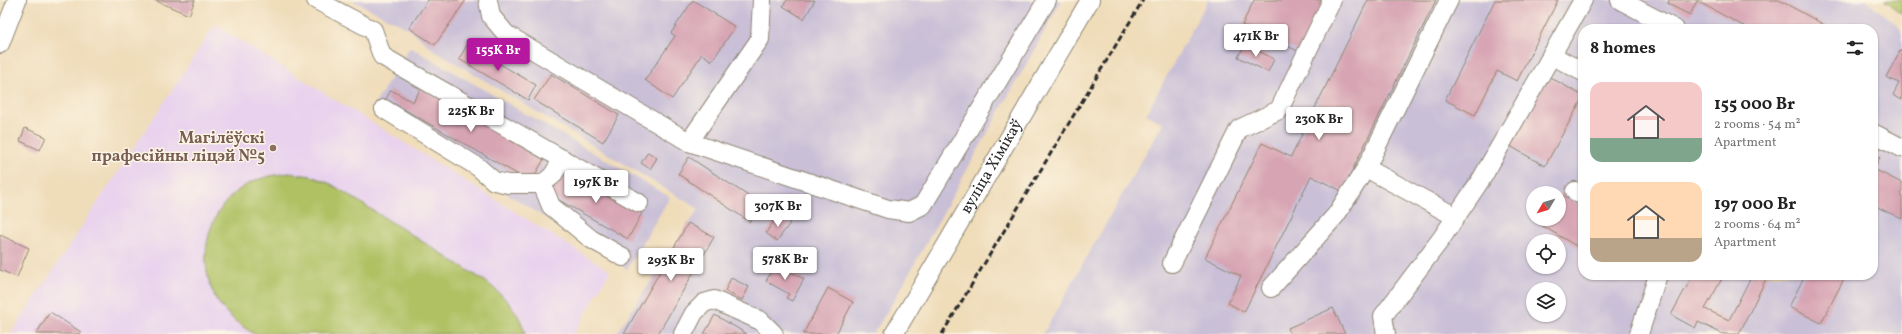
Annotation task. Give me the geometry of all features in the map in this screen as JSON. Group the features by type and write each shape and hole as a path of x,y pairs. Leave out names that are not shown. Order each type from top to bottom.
{"street":[{"path":"0,44 17,0"},
{"path":"316,0 373,30 382,56 639,203"},
{"path":"488,0 491,16 506,34 689,142 888,209 909,212 923,205 1047,0"},
{"path":"689,142 760,39 762,0"},
{"name":"вуліца Хімікаў","path":"894,334 1090,0"},
{"path":"1172,263 1239,129 1279,110 1332,0"},
{"path":"1271,288 1336,215 1366,168 1449,0"},
{"path":"1386,334 1383,316 1456,217 1482,178 1583,0"},
{"path":"1620,0 1666,24"},
{"path":"1552,55 1578,69"},
{"path":"384,109 478,167 494,181 508,184 542,184 552,176 563,159"},
{"path":"1878,136 1902,148"},
{"path":"1366,168 1456,217"},
{"path":"542,184 551,206 591,239 623,257"},
{"path":"1639,334 1656,280"},
{"path":"683,334 694,313 704,303 714,300 761,321 774,334"}],"shaded area":[{"path":"352,0 1062,0 892,304 873,334 616,334 699,209 434,50 409,29"},
{"path":"1208,0 1866,0 1899,27 1902,33 1902,334 1043,334 1163,123 1146,114"},
{"name":"Магілёўскі прафесійны ліцэй №5","path":"215,25 610,271 574,334 11,334"},
{"path":"410,47 670,197 627,269 372,109"}],"green space":[{"path":"1884,0 1902,0 1902,14"},
{"path":"289,173 311,176 331,184 485,281 510,304 523,326 525,334 254,334 243,327 228,314 216,299 210,284 206,268 206,251 209,235 214,220 223,206 234,194 248,184 258,180"}],"building":[{"path":"154,0 195,0 189,15"},
{"path":"428,0 466,0 435,45 409,28"},
{"path":"693,0 735,27 712,61 702,54 672,99 645,80 675,36 671,33"},
{"path":"787,0 815,0 804,19 783,6"},
{"path":"1254,0 1325,0 1300,52 1242,25"},
{"path":"1368,0 1436,0 1342,191 1311,176 1244,312 1228,303 1241,276 1205,258 1262,143 1291,157"},
{"path":"1495,0 1558,0 1517,81 1497,71 1475,115 1445,100"},
{"path":"1669,0 1779,0 1823,24 1740,24 1697,1 1690,15 1668,4"},
{"path":"1245,44 1274,59 1268,72 1238,57"},
{"path":"467,45 536,85 528,100 459,59"},
{"path":"1901,49 1902,100 1893,95 1899,83 1886,77"},
{"path":"551,74 619,115 603,142 534,100"},
{"path":"1548,76 1578,93 1578,106 1545,166 1510,146"},
{"path":"421,88 544,159 531,182 386,99 391,90 413,102"},
{"path":"25,128 46,137 40,150 20,141"},
{"path":"648,152 657,158 650,169 641,163"},
{"path":"689,157 762,205 750,222 678,174"},
{"path":"565,169 642,213 628,239 550,195"},
{"path":"1878,171 1902,183 1902,219 1878,207"},
{"path":"1566,197 1578,204 1578,247 1566,240 1566,234 1556,234 1543,226 1566,226"},
{"path":"778,215 790,223 777,241 766,233"},
{"path":"688,223 714,237 658,334 624,334"},
{"path":"0,235 29,248 17,277 0,270"},
{"path":"776,264 804,279 792,301 786,298 789,294 766,281"},
{"path":"731,278 749,287 742,300 725,291"},
{"path":"1690,280 1721,280 1705,309 1729,320 1749,280 1766,280 1739,334 1723,334 1698,322 1695,328 1671,315"},
{"path":"1802,280 1843,280 1821,323 1789,307"},
{"path":"828,288 853,302 836,334 803,334"},
{"path":"1333,308 1345,334 1291,334 1288,328"},
{"path":"50,312 81,332 79,334 36,334"},
{"path":"715,315 747,334 704,334"}],"railway":[{"path":"942,334 1143,0"}],"place":[{"name":"Магілёўскі прафесійны ліцэй №5","path":"273,148"}]}
